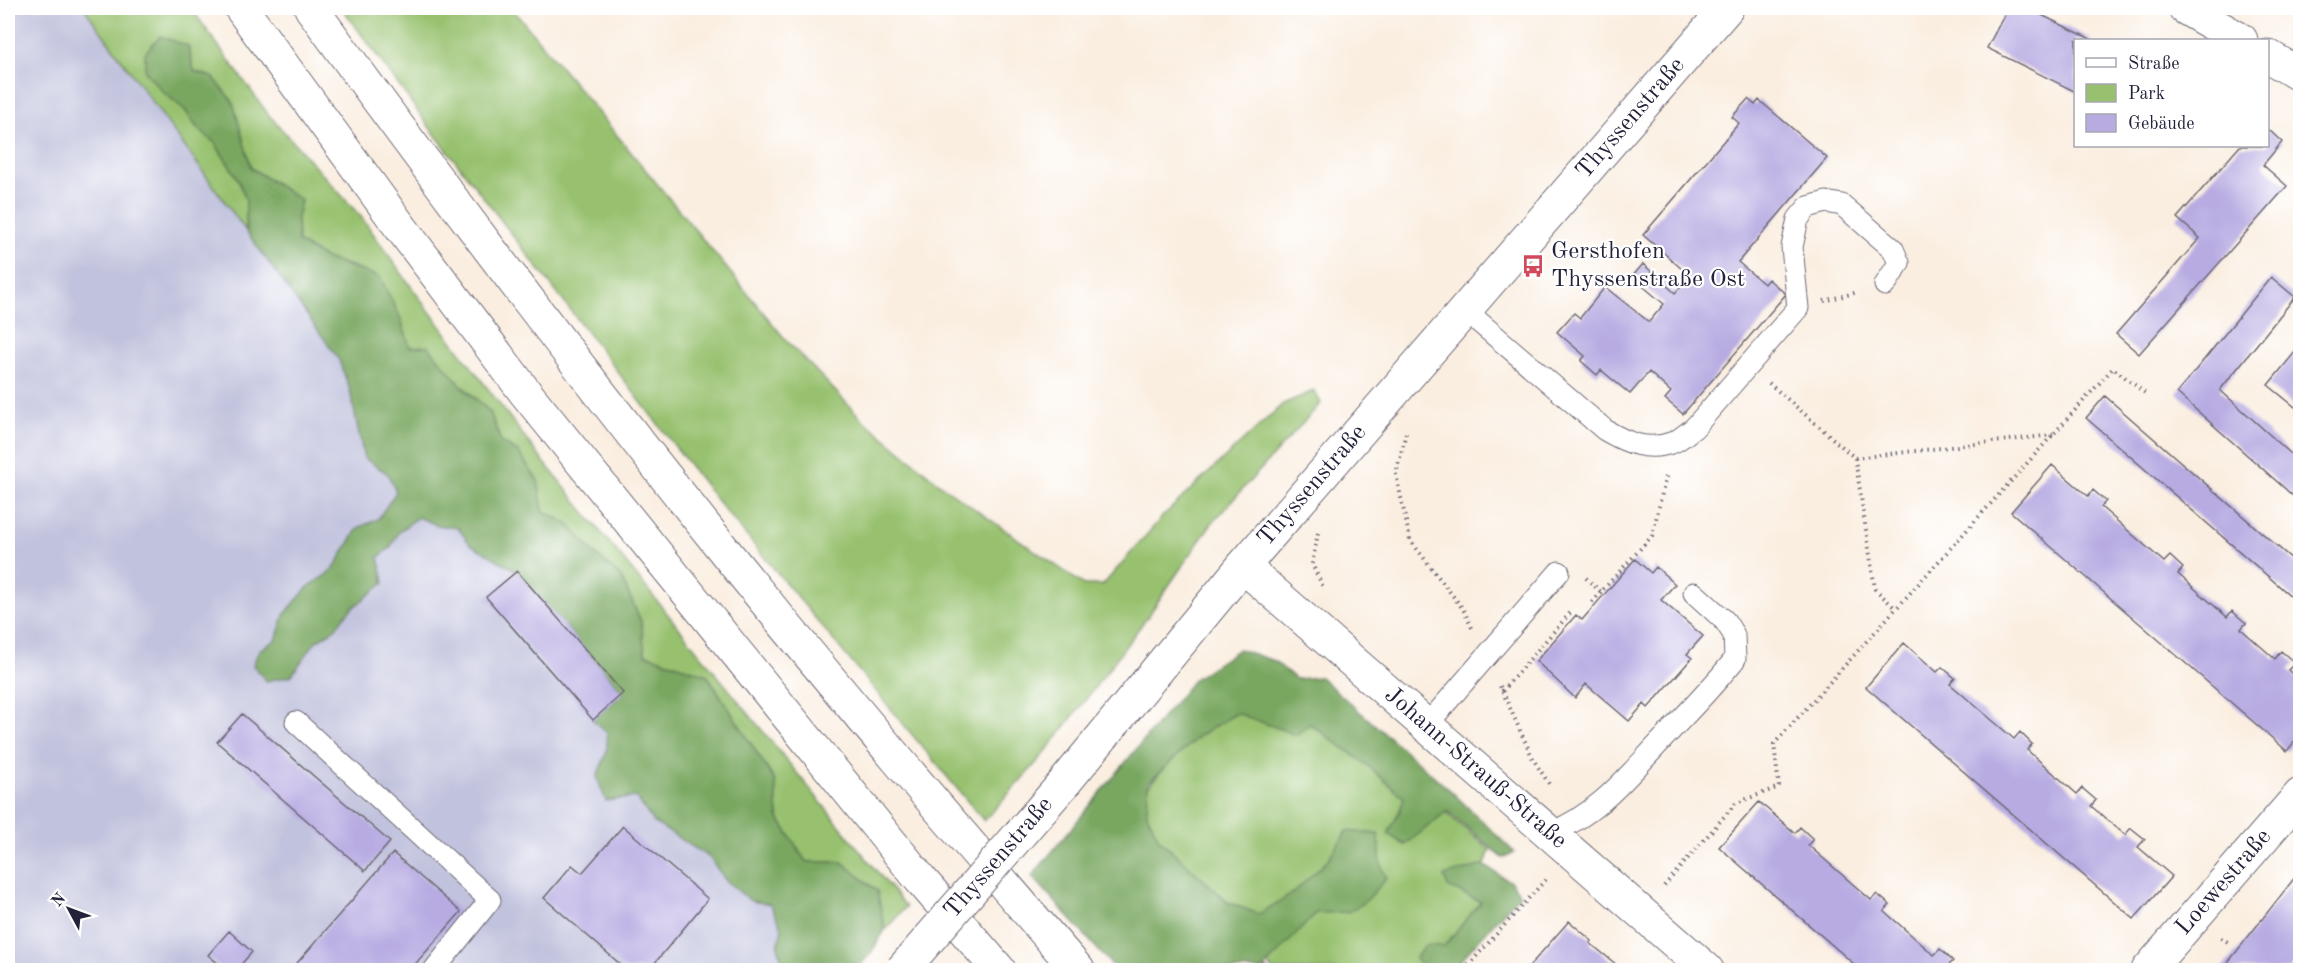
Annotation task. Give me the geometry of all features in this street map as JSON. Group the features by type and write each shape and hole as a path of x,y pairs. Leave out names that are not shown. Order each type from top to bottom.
{"main road":[{"path":"241,8 396,221 525,392 921,880 999,970"},
{"path":"310,8 440,184 724,549 845,698 1078,970"},
{"name":"Thyssenstraße","path":"903,970 1065,782 1243,566 1727,8"},
{"path":"2185,8 2239,39"},
{"path":"2269,56 2299,71"},
{"name":"Johann-Strauß-Straße","path":"1243,566 1426,726 1564,836 1641,913 1707,970"},
{"name":"Loewestraße","path":"2148,970 2301,795"}],"lane":[{"path":"1465,310 1605,430 1629,444 1649,446 1674,442 1694,428 1798,308 1792,247 1798,219 1808,207 1826,202 1842,205 1893,249 1899,263 1885,285"},
{"path":"1426,726 1559,572"},
{"path":"1564,836 1606,799 1714,685 1735,659 1734,635 1725,621 1694,593"},
{"path":"296,722 490,900 434,970"}],"path":[{"path":"2067,16 2070,8"},
{"path":"1798,308 1885,285"},
{"path":"1748,365 1855,458 1875,589 1895,608"},
{"path":"1641,913 1736,803 1779,787 1774,744 2113,368 2145,393"},
{"path":"1409,423 1396,474 1410,540 1463,609 1533,759 1564,836 1464,970"},
{"path":"1855,458 2053,435"},
{"path":"1592,602 1652,536 1674,442"},
{"path":"1319,529 1312,564 1325,590"},
{"path":"1583,576 1601,592"},
{"path":"1502,691 1570,613"}],"shaded area":[{"path":"8,8 84,8 338,358 623,693 852,970 8,970"}],"green space":[{"path":"84,8 191,8 268,114 362,218 535,451 906,907 885,930 877,891 842,862 806,862 778,817 775,781 707,675 645,654 641,621 621,577 596,555 567,523 543,511 538,481 519,453 501,442 490,412 448,372 410,348 400,317 355,267 325,258 298,242 297,217 301,200 251,168 242,137 214,78 194,71 188,46 162,91 185,110 198,129 215,143 238,179 246,200 246,231"},
{"path":"342,8 512,8 786,340 862,419 945,488 1084,585 1103,585 1163,516 1283,404 1314,391 1321,403 1211,524 1148,616 1087,698 1040,759 984,821 714,497 427,124"},
{"path":"160,36 188,46 194,71 214,78 233,102 251,168 301,200 297,217 298,242 325,258 380,277 400,317 410,347 428,346 464,389 490,412 501,442 519,453 538,481 543,511 567,523 596,555 621,577 641,622 645,654 707,675 775,781 778,817 806,862 842,862 877,891 885,930 871,953 856,970 781,970 784,968 778,946 782,928 770,904 751,901 726,881 709,857 653,822 636,797 606,801 597,777 607,751 607,733 593,720 623,693 517,571 470,544 458,528 437,525 418,517 399,532 390,548 379,557 384,583 350,610 335,629 316,641 291,676 266,681 253,665 259,650 276,640 284,615 307,588 333,570 358,528 378,519 396,492 388,474 364,458 350,390 338,358 246,231 246,200 238,179 215,143 198,129 185,110 162,91 145,71 145,53"},
{"path":"1239,649 1274,661 1296,679 1320,677 1451,791 1514,852 1503,858 1447,811 1405,845 1388,834 1404,798 1367,765 1310,724 1296,735 1237,713 1200,735 1148,783 1147,814 1159,839 1229,903 1259,914 1292,894 1326,862 1347,831 1378,834 1381,862 1387,878 1367,900 1349,912 1316,913 1265,967 1268,970 1116,970 1032,876 1194,679"},
{"path":"1240,678 1317,703 1490,850 1483,870 1497,911 1447,970 1273,970 1117,823"},
{"path":"1483,865 1511,882 1520,894 1452,970 1426,970 1415,959 1425,945 1444,946 1481,902 1448,887 1444,876"}],"building":[{"path":"2008,8 2027,8 2091,39 2074,39 2074,91 1987,48"},
{"path":"1748,99 1755,105 1759,100 1827,158 1738,262 1764,284 1768,279 1786,294 1683,414 1665,399 1671,392 1649,372 1630,394 1601,370 1597,375 1581,361 1585,356 1557,332 1574,313 1580,318 1605,287 1649,322 1664,304 1632,277 1643,264 1675,293 1690,276 1643,235 1739,123 1732,117"},
{"path":"2269,130 2282,142 2263,165 2287,186 2139,354 2116,334 2200,238 2177,218 2239,147 2269,147"},
{"path":"2271,277 2295,297 2220,390 2300,462 2300,502 2177,393"},
{"path":"2300,346 2300,411 2268,385"},
{"path":"2105,396 2300,566 2300,604 2086,418"},
{"path":"2052,465 2088,496 2093,490 2106,501 2101,507 2164,562 2170,556 2183,568 2178,574 2227,617 2232,611 2246,623 2241,629 2275,659 2281,651 2295,663 2288,670 2300,681 2300,735 2287,751 2011,512"},
{"path":"1635,559 1651,573 1656,567 1675,584 1661,600 1703,636 1687,654 1692,658 1648,708 1644,704 1629,721 1586,684 1575,698 1536,661 1576,615 1582,620"},
{"path":"517,571 623,693 593,720 486,597"},
{"path":"1904,643 1937,672 1942,667 1955,678 1950,684 2014,739 2020,732 2032,744 2027,750 2077,794 2082,788 2096,800 2091,806 2125,835 2131,828 2145,839 2138,847 2172,876 2134,919 1866,687"},
{"path":"242,714 390,842 365,871 217,742"},
{"path":"1759,802 1795,833 1800,827 1813,839 1808,845 1871,900 1877,894 1890,905 1884,911 1934,955 1940,949 1953,961 1948,966 1952,970 1861,970 1719,847"},
{"path":"623,826 708,899 649,970 627,970 544,898 572,865 582,873"},
{"path":"393,853 461,912 410,970 291,970"},
{"path":"2300,871 2300,957 2290,970 2222,970"},
{"path":"1569,921 1592,941 1590,943 1623,970 1526,970"},
{"path":"229,931 252,952 236,970 226,970 208,955"}],"place":[{"name":"Gersthofen Thyssenstraße Ost","path":"1533,266"}]}
